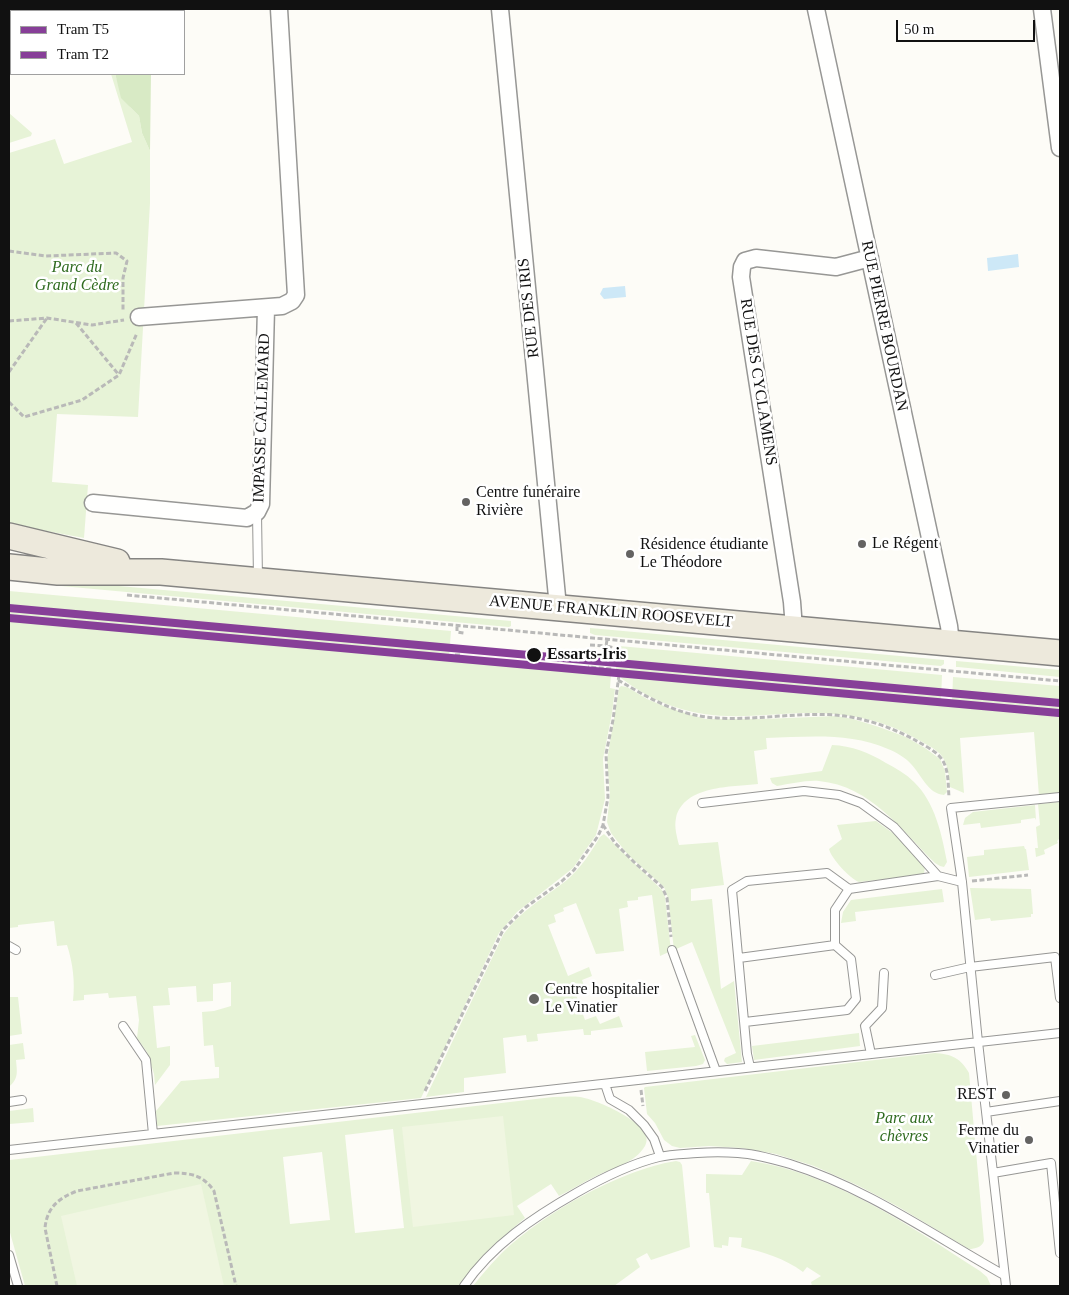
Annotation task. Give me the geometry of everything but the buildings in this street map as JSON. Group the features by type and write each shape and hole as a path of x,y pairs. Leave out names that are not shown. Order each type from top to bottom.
{"main road":[{"name":"AVENUE FRANKLIN ROOSEVELT","path":"9,536 161,572"},
{"name":"AVENUE FRANKLIN ROOSEVELT","path":"9,567 58,572 161,572 1060,653"}],"street":[{"path":"140,317 282,306 292,301 296,295 279,9"},
{"name":"RUE DES IRIS","path":"500,9 558,607"},
{"name":"RUE PIERRE BOURDAN","path":"816,9 949,626 951,643"},
{"path":"1042,9 1060,148"},
{"name":"RUE DES CYCLAMENS","path":"794,629 792,602 741,276 742,268 745,261 756,258 836,267 870,258"},
{"name":"IMPASSE CALLEMARD","path":"93,503 247,518 257,512 261,504 266,308"}],"lane":[{"path":"257,512 258,581"},
{"path":"702,802 804,791 839,795 861,803 894,827 938,876"},
{"path":"1006,1286 962,882 951,808 1060,797"},
{"path":"750,1067 732,890 746,881 826,873 849,889 938,876 962,882"},
{"path":"744,1022 846,1010 856,999 851,959 835,945 835,910 849,889"},
{"path":"739,958 835,945"},
{"path":"672,950 716,1071"},
{"path":"935,975 970,967 1055,957 1060,998"},
{"path":"871,1054 865,1026 882,1008 884,973"},
{"path":"123,1026 146,1060 153,1134"},
{"path":"9,1150 1060,1033"},
{"path":"605,1084 610,1099 629,1110 644,1124 654,1139 660,1156"},
{"path":"9,1102 22,1100"},
{"path":"986,1112 1060,1101"},
{"path":"464,1286 497,1248 526,1224 589,1186 627,1168 660,1156 713,1152 740,1153 768,1158 806,1169 870,1197 1004,1275"},
{"path":"993,1173 1060,1162"},
{"path":"1051,1163 1060,1253"},
{"path":"9,1255 18,1286"}],"path":[{"path":"9,251 46,256 116,253 127,261 123,278 123,310 140,317"},
{"path":"9,321 47,318 92,324 140,317"},
{"path":"9,402 24,417 82,400 119,375 137,335 140,317"},
{"path":"9,372 47,318"},
{"path":"76,322 119,375"},
{"path":"120,595 1060,681"},
{"path":"457,626 457,632 464,633"},
{"path":"606,646 607,640"},
{"path":"590,645 615,648"},
{"path":"455,655 462,655"},
{"path":"424,1104 423,1097 503,930 526,907 574,870 591,848 603,825 608,797 606,754 619,675 612,669 588,667"},
{"path":"618,680 646,697 667,706 705,717 836,715 853,717 898,732 941,757 947,772 951,808"},
{"path":"603,825 615,842 634,862 659,883 665,892 672,950"},
{"path":"962,882 1028,875"},
{"path":"640,1080 644,1124"},
{"path":"57,1286 45,1228 46,1219 55,1202 77,1190 174,1173 190,1173 208,1183 214,1191 236,1286"}],"green space":[{"name":"Parc du Grand Cèdre","path":"111,75 116,75 130,107 139,116 142,133 150,151 150,203 138,417 57,414 52,482 88,485 84,538 9,524 9,153 55,139 64,164 132,142"},
{"path":"116,75 151,75 150,151 142,133 139,116 121,98"},
{"path":"9,113 32,133 31,136 9,143"},
{"path":"63,581 511,621 511,626 61,586"},
{"path":"9,591 451,631 450,660 611,675 610,688 615,689 603,759 605,799 596,835 573,868 517,912 499,933 421,1098 157,1126 156,1111 181,1081 219,1078 219,1067 215,1067 213,1045 204,1046 202,1012 231,1006 231,982 213,984 213,1001 197,1002 196,986 168,988 170,1005 153,1006 157,1048 170,1046 170,1065 155,1085 154,1074 147,1052 137,1038 139,1020 136,996 109,998 108,993 84,995 84,1000 73,1001 74,980 71,959 67,945 57,946 54,921 18,925 18,927 9,928"},
{"path":"590,628 944,660 944,664 941,666 595,635 590,633"},
{"path":"619,646 942,675 941,700 952,701 953,677 1060,686 1060,793 1039,796 1034,732 960,738 964,793 950,787 945,760 937,751 900,730 874,721 846,715 817,713 716,715 693,712 661,702 621,678 622,670 616,669"},
{"path":"956,661 1060,670 1060,677 956,667"},
{"path":"621,686 627,687 647,699 666,707 705,719 836,716 853,719 906,737 940,759 945,771 947,792 944,795 938,794 929,787 904,757 873,744 858,740 828,737 766,738 767,749 754,751 758,784 710,790 689,799 681,807 675,821 679,845 718,842 724,885 691,889 691,901 712,899 721,989 734,981 742,1062 727,1064 724,1061 725,1058 736,1053 692,942 674,950 668,898 664,887 628,855 611,833 607,822 610,795 607,760 619,688"},
{"path":"832,745 853,748 866,753 897,769 914,782 927,799 936,819 947,862 944,867 935,863 897,824 870,800 854,791 819,781 777,786 772,783 770,778 822,771"},
{"path":"1060,802 1060,838 1057,841 1058,843 1044,850 1045,854 1036,857 1035,848 1038,848 1036,827 1040,825 1038,804"},
{"path":"1035,805 1036,820 1035,818 1021,820 1021,823 981,828 980,823 963,825 965,818 973,812"},
{"path":"876,821 897,836 925,867 924,873 859,882 841,868 829,849 842,839 837,825"},
{"path":"604,834 662,890 665,897 671,951 660,956 652,895 638,897 638,900 627,901 628,907 619,909 624,951 596,954 576,903 563,908 564,911 554,915 556,922 548,925 568,976 589,967 592,976 582,980 585,988 575,992 585,1020 596,1016 600,1024 619,1016 623,1027 591,1031 591,1035 584,1035 583,1029 537,1034 538,1041 527,1042 526,1035 503,1038 506,1073 464,1078 464,1092 426,1097 503,935 517,919 577,870"},
{"path":"1024,846 1029,870 969,877 967,857 984,855 984,850"},
{"path":"970,888 1031,889 1033,914 1031,914 1031,917 991,921 990,918 975,920"},
{"path":"942,889 944,902 855,912 856,921 841,923 843,912 851,900"},
{"path":"9,990 10,997 18,997 22,1034 9,1036"},
{"path":"859,1033 860,1046 754,1060 752,1046"},
{"path":"695,1035 705,1060 703,1064 647,1071 645,1052 695,1047 691,1036"},
{"path":"23,1043 25,1059 16,1060 16,1078 9,1087 9,1045"},
{"name":"Parc aux chèvres","path":"935,1053 946,1054 959,1060 969,1073 984,1241 974,1249 969,1249 897,1206 857,1185 814,1166 776,1154 742,1148 709,1146 680,1148 672,1146 664,1140 655,1123 647,1114 645,1087"},
{"path":"553,1097 580,1097 611,1108 634,1122 647,1138 641,1152 630,1161 596,1176 559,1196 551,1184 517,1206 525,1218 489,1250 459,1286 25,1286 9,1229 10,1160","holes":["393,1129 404,1228 355,1233 345,1135","322,1152 330,1220 290,1224 283,1157"]},
{"path":"33,1108 34,1122 9,1124 9,1111"},
{"path":"503,1116 514,1215 413,1227 402,1127"},
{"path":"676,1161 682,1165 690,1247 651,1260 647,1253 636,1259 640,1267 614,1286 473,1286 495,1260 515,1241 557,1211 581,1197 630,1174"},
{"path":"751,1161 781,1167 811,1177 841,1189 870,1204 980,1271 987,1277 991,1286 812,1286 811,1282 821,1276 807,1267 803,1272 774,1256 741,1247 742,1238 729,1237 728,1246 722,1245 722,1248 714,1247 709,1193 706,1193 706,1174 742,1175"},
{"path":"201,1184 224,1286 77,1286 61,1216"}],"water":[{"path":"1018,254 1019,267 988,271 987,258"},
{"path":"625,286 626,297 604,299 600,294 603,288"}],"tram line":[{"name":"T5","path":"9,608 1060,703"},
{"name":"T2","path":"9,618 1059,713"}],"place":[{"name":"Centre funéraire Rivière","path":"466,502"},
{"name":"Le Régent","path":"862,544"},
{"name":"Résidence étudiante Le Théodore","path":"630,554"},
{"name":"Essarts-Iris","path":"534,655"},
{"name":"Centre hospitalier Le Vinatier","path":"534,999"},
{"name":"REST","path":"1006,1095"},
{"name":"Ferme du Vinatier","path":"1029,1140"}]}
